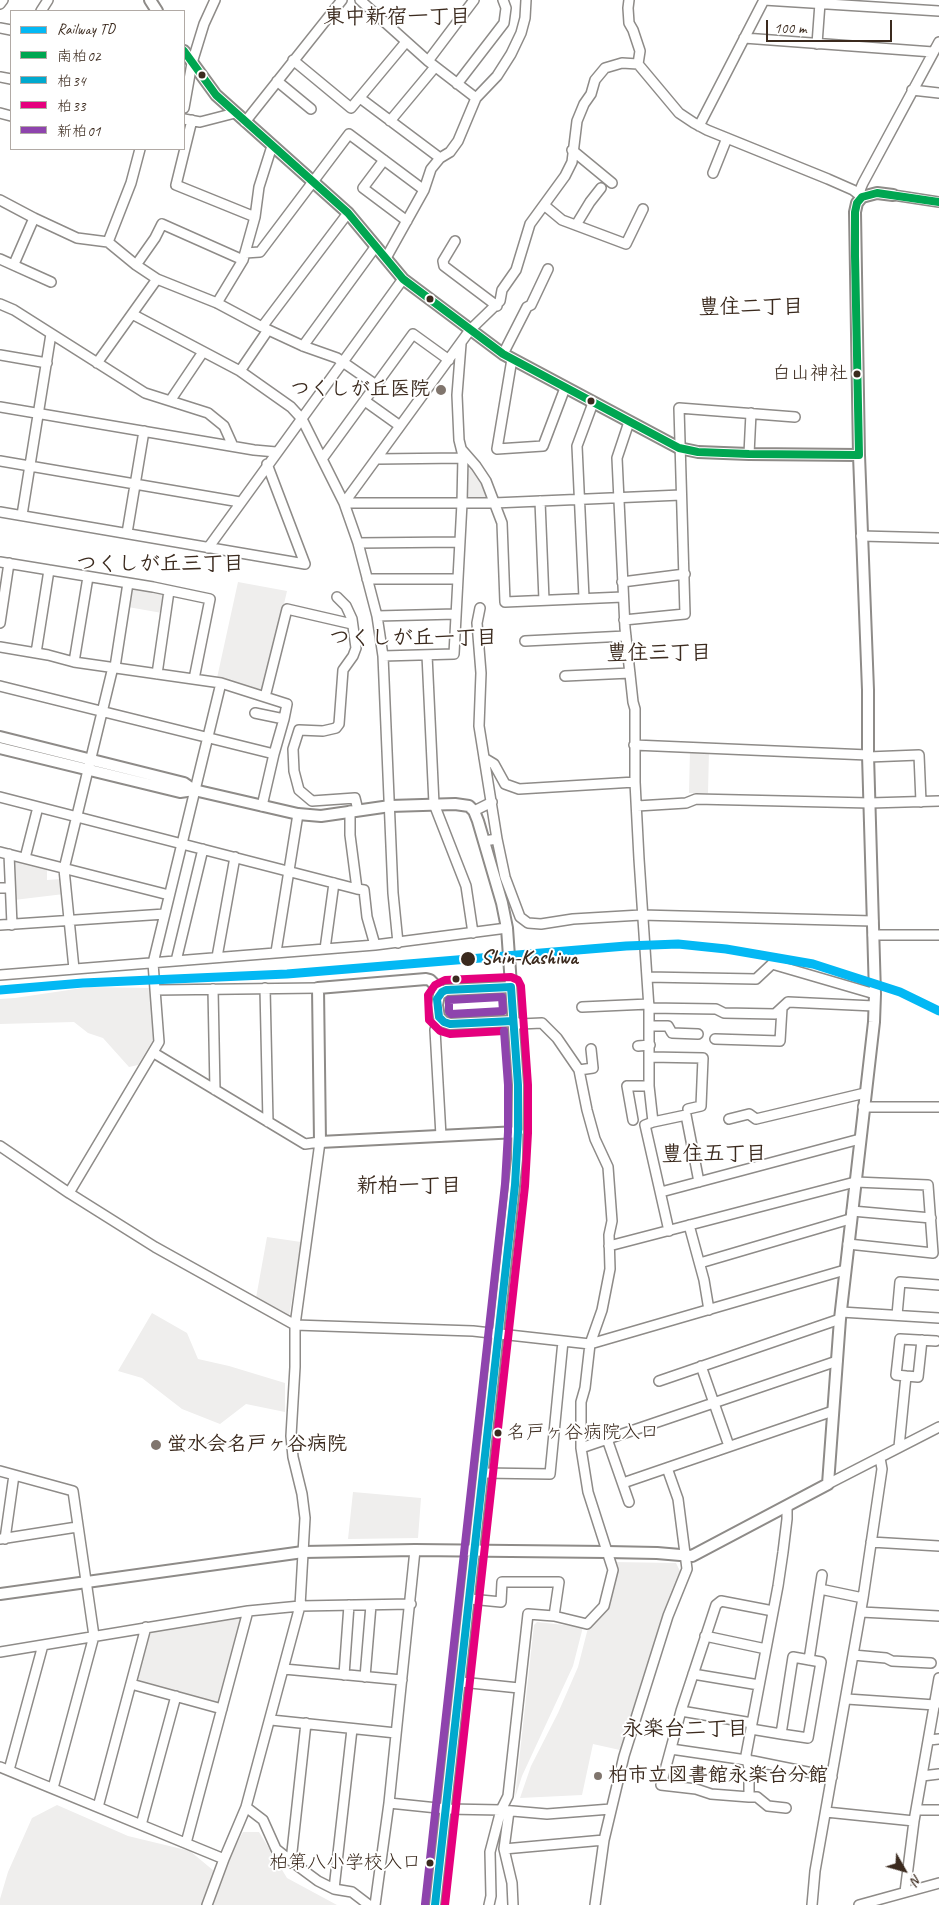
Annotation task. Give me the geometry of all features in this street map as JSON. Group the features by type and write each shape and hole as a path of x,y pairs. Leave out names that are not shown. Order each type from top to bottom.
{"street":[{"path":"0,4 3,0"},
{"path":"185,102 192,63 204,24 215,0"},
{"path":"245,122 342,0"},
{"path":"360,0 432,64 476,98"},
{"path":"390,121 432,64 474,0"},
{"path":"457,84 504,23 506,8 503,0"},
{"path":"386,258 424,190 431,169 440,158 450,152 458,141 476,98 497,76 511,54 526,18 526,0"},
{"path":"629,0 629,23 640,51 638,64 679,113 699,126 828,179 862,196"},
{"path":"699,126 764,0 875,3 918,10 939,11"},
{"path":"918,0 918,10"},
{"path":"817,44 820,3"},
{"path":"744,38 933,52"},
{"path":"293,60 351,108 406,42"},
{"path":"862,196 860,190 939,42"},
{"path":"185,52 216,95 234,113 348,212 403,279 507,357 679,448 698,452 749,454 859,455"},
{"path":"344,503 470,330 497,306 500,301 502,290 516,270 530,224 565,176 572,162 577,121 584,104 591,94 595,80 601,72 613,64 638,64"},
{"path":"277,81 311,109"},
{"path":"912,90 939,93"},
{"path":"360,98 440,158"},
{"path":"185,136 188,120 200,122 234,113"},
{"path":"136,265 155,238 162,224 244,256 260,252 349,134 424,190"},
{"path":"713,172 727,138"},
{"path":"217,303 244,256 255,217 259,186 272,146"},
{"path":"108,242 131,183 140,150"},
{"path":"182,150 176,185 255,217"},
{"path":"572,150 612,184"},
{"path":"384,160 363,188 407,221"},
{"path":"576,225 601,188"},
{"path":"828,1484 845,1270 875,994 868,756 868,690 861,536 855,212 857,203 862,196 877,193 939,202"},
{"path":"1,203 76,238 108,242 157,279 217,303 304,346 337,358 376,385"},
{"path":"544,205 562,220 626,244 643,209"},
{"path":"240,371 265,328 348,212"},
{"path":"14,264 34,218"},
{"path":"455,241 444,261 444,266 497,306"},
{"path":"304,346 376,246"},
{"path":"0,259 51,282"},
{"path":"548,269 531,305 527,307 507,357 497,449 544,446 565,388"},
{"path":"97,363 157,279"},
{"path":"208,548 266,464 302,419 403,279"},
{"path":"0,304 14,310 145,393 208,413 224,426 233,446"},
{"path":"132,314 240,371 291,407 302,419 344,503 358,543 377,616 383,656 393,893 398,943"},
{"path":"22,515 51,334"},
{"path":"322,459 413,334 449,360"},
{"path":"383,656 454,654 462,503 462,454 459,440 457,395 461,344"},
{"path":"170,401 203,352"},
{"path":"0,355 47,363"},
{"path":"365,401 400,426"},
{"path":"584,598 577,446 593,404"},
{"path":"0,407 254,450 276,452"},
{"path":"624,620 685,614 679,408 795,416"},
{"path":"749,454 751,413"},
{"path":"628,422 617,458 624,620 632,702 635,709 635,782 642,915 648,977 650,1086 653,1122"},
{"path":"127,533 144,430"},
{"path":"376,459 462,454 476,466 486,481 502,522 505,602 623,597"},
{"path":"0,461 240,502"},
{"path":"0,512 305,564 266,464"},
{"path":"344,503 494,503 681,495"},
{"path":"540,501 544,600"},
{"path":"861,536 939,538"},
{"path":"358,543 460,542"},
{"path":"0,623 5,563 128,583 210,599 194,679"},
{"path":"36,653 49,570"},
{"path":"622,582 685,574"},
{"path":"74,662 88,576"},
{"path":"367,579 458,579"},
{"path":"74,969 64,868 114,667 128,583"},
{"path":"157,674 169,591"},
{"path":"337,598 346,606 352,619 356,648 343,670 339,724 336,728 323,731 299,730 293,749 293,762 299,790 312,801 355,798 350,836 358,889"},
{"path":"480,608 477,624 481,673 479,726 505,877 520,917 528,923 540,924 642,915 873,921"},
{"path":"265,697 287,609 352,624"},
{"path":"377,616 456,614"},
{"path":"525,641 626,636"},
{"path":"0,647 74,662 220,683 288,704 262,806"},
{"path":"427,655 434,804 466,886 473,933"},
{"path":"565,676 630,672"},
{"path":"69,1193 159,1042 153,963 220,683"},
{"path":"0,686 274,754"},
{"path":"255,713 284,720"},
{"path":"0,737 89,765"},
{"path":"634,745 868,756 919,755 921,802"},
{"path":"0,748 184,783 194,790 298,814 321,816 390,806 434,804 469,806 474,811 508,928 518,1085 518,1132 516,1177 435,1905"},
{"path":"484,758 494,764 505,784 519,790 635,782"},
{"path":"0,798 38,806 364,890 367,917 375,945"},
{"path":"637,806 686,803 696,799 870,803 939,801"},
{"path":"474,811 492,802"},
{"path":"24,858 38,806"},
{"path":"276,952 298,814"},
{"path":"484,841 497,839"},
{"path":"176,961 203,849"},
{"path":"12,924 10,888 4,853 169,896"},
{"path":"217,957 235,857"},
{"path":"325,949 334,883"},
{"path":"0,888 10,888"},
{"path":"0,925 165,914"},
{"path":"0,975 398,943 508,928"},
{"path":"873,935 939,935"},
{"path":"648,977 756,979 772,964 875,994"},
{"path":"155,990 318,988 426,979 430,980 442,992"},
{"path":"489,1905 491,1896 490,1852 508,1796 528,1614 554,1616 587,1624 604,1606 613,1570 588,1492 581,1448 581,1402 585,1388 590,1344 602,1310 610,1269 609,1235 612,1221 608,1167 595,1139 587,1110 580,1070 557,1038 542,1023 520,1024 513,1021 450,1024 441,1020 438,1014 437,999 446,990 511,987"},
{"path":"265,988 268,1122"},
{"path":"207,1905 246,1807 271,1720 300,1606 305,1518 302,1494 292,1457 291,1436 295,1367 295,1325 320,1142 318,988"},
{"path":"212,989 215,1090"},
{"path":"582,1007 649,1006 716,1009 724,1013 775,1014 788,1002 874,1006"},
{"path":"715,1039 780,1041 782,1008"},
{"path":"441,1020 437,1023 435,1030 441,1136"},
{"path":"650,1026 668,1026 672,1033 698,1034"},
{"path":"638,1046 650,1045"},
{"path":"580,1070 593,1068 591,1049"},
{"path":"154,1052 305,1144 518,1132"},
{"path":"650,1057 703,1058 701,1106 688,1109"},
{"path":"633,1120 627,1086 650,1086"},
{"path":"729,1119 749,1114 756,1119 865,1093"},
{"path":"863,1107 939,1107"},
{"path":"669,1231 646,1125 686,1115 699,1182"},
{"path":"660,1192 860,1139"},
{"path":"0,1146 69,1193 155,1247 295,1325 473,1331 590,1344 845,1270"},
{"path":"609,1246 855,1182 928,1185 933,1253 848,1244"},
{"path":"700,1263 851,1215 931,1218"},
{"path":"690,1225 710,1310"},
{"path":"897,1315 900,1282 939,1284"},
{"path":"659,1381 841,1316 897,1315 939,1318"},
{"path":"922,1340 918,1377 896,1376 900,1339 922,1340 936,1341"},
{"path":"483,1473 550,1474 563,1341"},
{"path":"581,1448 837,1361"},
{"path":"701,1366 729,1446"},
{"path":"899,1447 906,1376"},
{"path":"623,1483 833,1411"},
{"path":"0,1594 303,1552 415,1550 607,1552 657,1553 686,1557 696,1555 939,1426"},
{"path":"607,1439 630,1502"},
{"path":"812,1905 815,1871 861,1612 882,1469 880,1458"},
{"path":"595,1905 604,1840 636,1712 668,1616 687,1569 678,1499 667,1468"},
{"path":"0,1471 73,1491 94,1636 54,1788"},
{"path":"14,1476 3,1539 78,1528"},
{"path":"748,1797 748,1761 746,1755 783,1552 787,1506"},
{"path":"871,1542 939,1546"},
{"path":"375,1905 389,1803 415,1550"},
{"path":"809,1660 822,1575"},
{"path":"470,1599 501,1602 502,1582 559,1582 554,1616"},
{"path":"820,1590 863,1598"},
{"path":"773,1611 721,1601 716,1605 681,1711 661,1785 696,1789 710,1794 757,1797 768,1806 786,1808"},
{"path":"0,1652 248,1611 300,1606 410,1604"},
{"path":"344,1675 349,1605"},
{"path":"365,1677 371,1605"},
{"path":"186,1843 248,1611"},
{"path":"861,1612 939,1616"},
{"path":"98,1806 146,1627"},
{"path":"705,1636 766,1649"},
{"path":"42,1644 5,1768 224,1859"},
{"path":"852,1655 886,1658 892,1661 931,1663"},
{"path":"681,1711 781,1734 808,1738 821,1662 794,1657 781,1734"},
{"path":"284,1669 402,1680"},
{"path":"693,1674 759,1685"},
{"path":"905,1892 914,1821 939,1678"},
{"path":"461,1682 519,1688"},
{"path":"131,1684 222,1709"},
{"path":"141,1825 176,1696"},
{"path":"846,1699 935,1705"},
{"path":"271,1720 396,1733"},
{"path":"291,1861 306,1724"},
{"path":"334,1889 352,1729"},
{"path":"929,1740 939,1738"},
{"path":"670,1749 832,1777"},
{"path":"922,1776 939,1774"},
{"path":"389,1803 447,1809 505,1810 546,1814 611,1809"},
{"path":"246,1807 263,1820 276,1849 291,1861 318,1881 334,1889 352,1892 369,1905"},
{"path":"505,1810 504,1849 512,1883 513,1905"},
{"path":"917,1810 939,1810"},
{"path":"826,1812 914,1821"},
{"path":"504,1849 604,1840"},
{"path":"865,1904 939,1883"}],"shaded area":[{"path":"472,468 482,483 487,496 485,499 469,499 466,496 468,469"},
{"path":"238,582 287,591 264,690 259,692 217,678"},
{"path":"134,588 162,594 165,598 162,613 128,607 131,590"},
{"path":"690,750 709,751 708,793 689,793"},
{"path":"15,859 47,867 47,880 61,879 64,894 14,900 12,861"},
{"path":"89,987 150,988 153,1040 138,1065 129,1067 103,1038 88,1033 74,1022 0,1024 0,999"},
{"path":"267,1237 301,1242 289,1317 256,1298"},
{"path":"152,1313 187,1333 198,1359 285,1383 285,1412 246,1404 220,1424 182,1409 142,1378 118,1371"},
{"path":"353,1492 421,1498 418,1538 348,1539"},
{"path":"613,1562 676,1563 681,1573 646,1667 620,1750 593,1744 582,1795 520,1798 531,1766 558,1713 578,1667 588,1628 606,1606"},
{"path":"239,1616 242,1620 220,1701 217,1703 138,1682 136,1679 149,1632 152,1630"},
{"path":"537,1622 583,1627 573,1666 522,1776 515,1798 534,1625"},
{"path":"57,1805 128,1836 190,1851 220,1876 243,1832 259,1832 287,1878 337,1905 0,1905 8,1872 32,1818"}],"rail line":[{"name":"TD","path":"0,990 83,983 287,974 626,946 678,944 726,949 813,964 900,992 939,1011"}],"transit line":[{"name":"南柏02","path":"185,52 216,95 348,213 403,279 503,354 679,448 698,452 749,454 859,455"},
{"name":"南柏02","path":"859,455 855,256 855,212 857,203 862,197 877,193 939,202"},
{"name":"柏33","path":"445,1905 525,1186 528,1085 521,986 518,980 511,977 445,980 435,985 428,995 429,1020 440,1031 450,1034 504,1031"},
{"name":"柏34","path":"435,1905 515,1185 518,1132 518,1085 511,987 446,990 437,999 439,1017 444,1022 450,1024 513,1021"},
{"name":"新柏01","path":"502,997 503,1011 451,1014 449,1012 449,1000 502,997"},
{"name":"新柏01","path":"425,1904 505,1184 508,1085 504,1031"}],"place":[{"name":"白山神社","path":"857,374"},
{"name":"つくしが丘医院","path":"441,390"},
{"name":"Shin-Kashiwa","path":"468,959"},
{"name":"名戸ヶ谷病院入口","path":"498,1433"},
{"name":"蛍水会名戸ヶ谷病院","path":"156,1445"},
{"name":"柏市立図書館永楽台分館","path":"598,1776"},
{"name":"柏第八小学校入口","path":"430,1863"}],"district":[{"name":"東中新宿一丁目","path":"397,17"},
{"name":"豊住二丁目","path":"751,307"},
{"name":"つくしが丘三丁目","path":"160,564"},
{"name":"つくしが丘一丁目","path":"413,638"},
{"name":"豊住三丁目","path":"659,653"},
{"name":"豊住五丁目","path":"714,1154"},
{"name":"新柏一丁目","path":"409,1186"},
{"name":"永楽台二丁目","path":"685,1729"}]}
